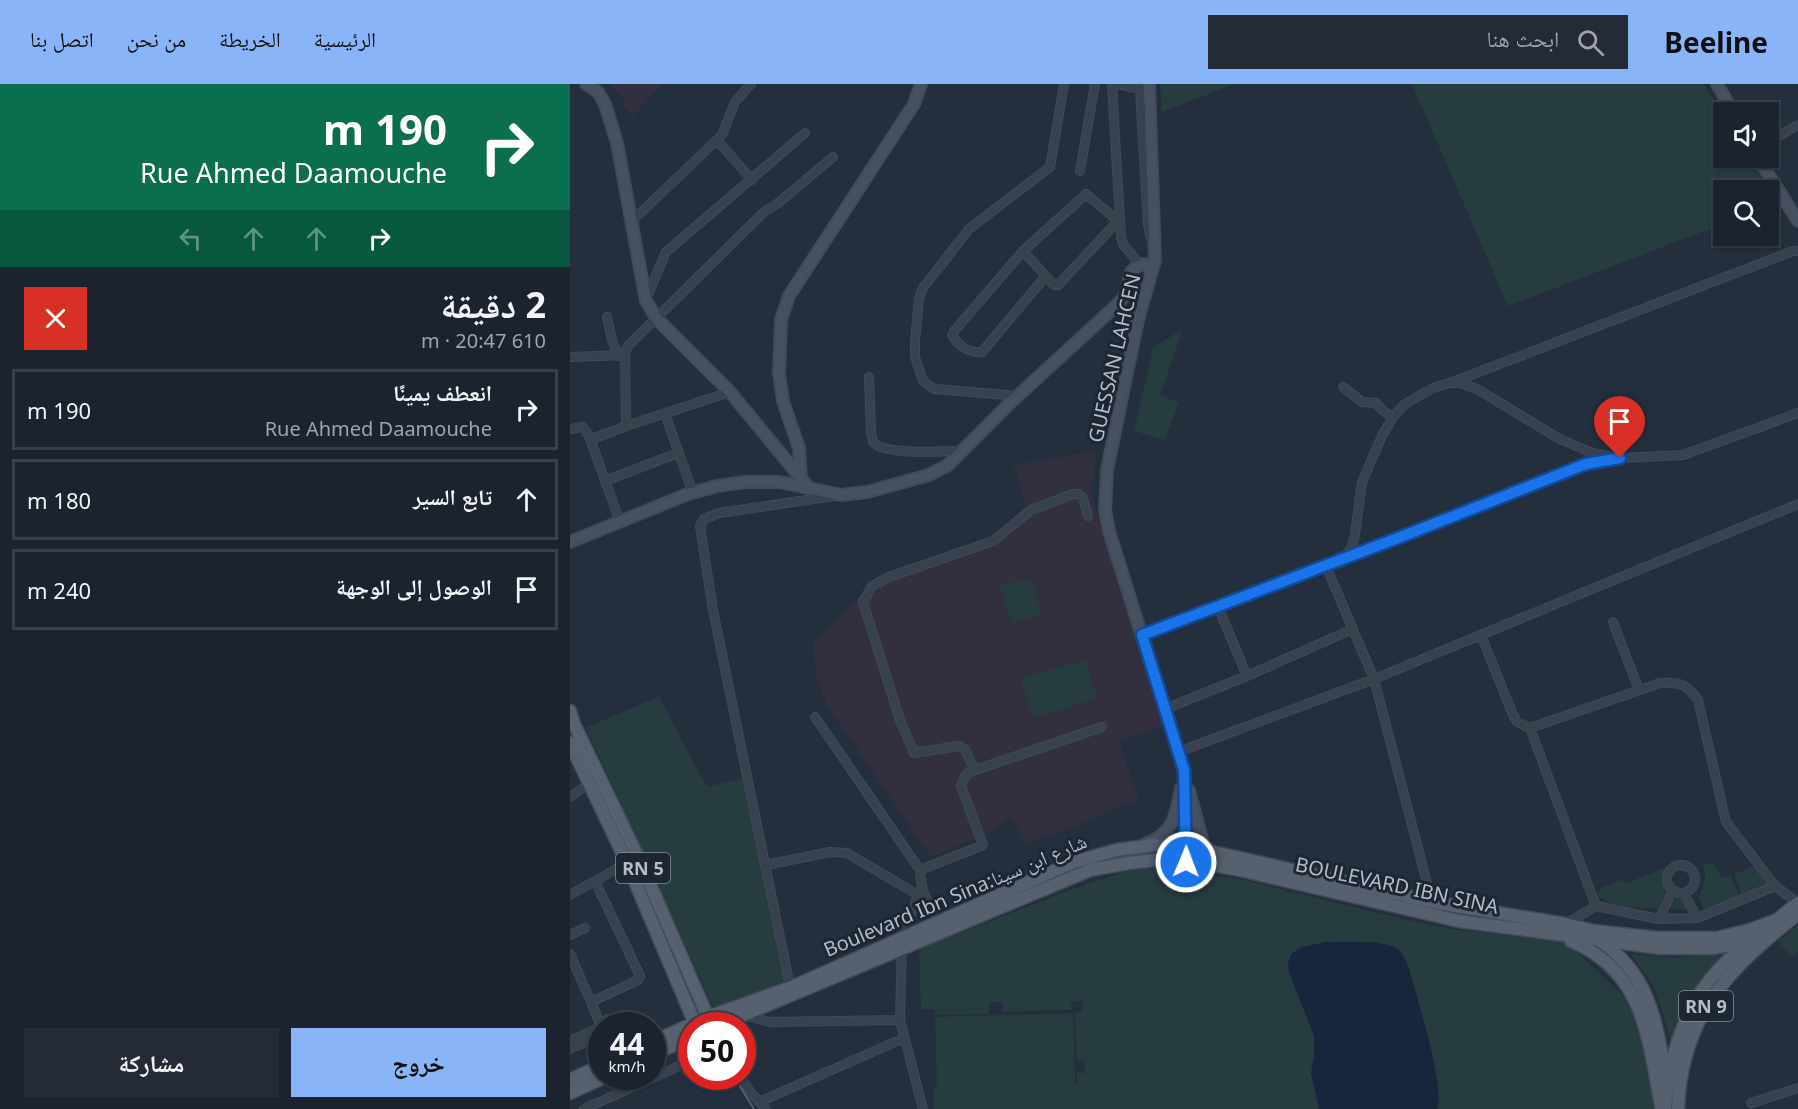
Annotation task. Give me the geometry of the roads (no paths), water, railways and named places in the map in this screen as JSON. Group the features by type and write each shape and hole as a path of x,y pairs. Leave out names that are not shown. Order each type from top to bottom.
{"main road":[{"name":"RN 5","path":"570,711 707,1012"},
{"name":"RN 5","path":"570,743 627,863 690,1012"},
{"name":"Boulevard Ibn Sina:شارع ابن سينا","path":"740,1012 900,946 943,920 1074,862 1141,846 1153,845 1210,851 1432,902 1565,924"},
{"name":"BOULEVARD IBN SINA","path":"900,946 1090,870 1155,860 1240,870 1458,921 1660,948 1695,949 1735,944 1758,936 1778,924"},
{"name":"RN 9","path":"1676,1109 1688,1050 1698,1022 1709,1002 1742,961 1798,903"},
{"name":"RN 9","path":"1778,924 1798,914"},
{"name":"BOULEVARD IBN SINA","path":"1565,924 1601,941 1624,961 1645,990 1655,1024 1667,1082 1676,1109"},
{"path":"1565,924 1594,931 1688,940 1717,938 1778,924"},
{"path":"1556,935 1586,947 1608,962 1622,978 1637,1002 1646,1028 1663,1109"},
{"name":"RN 9","path":"1667,1082 1684,1024 1700,996 1719,969 1758,936"},
{"name":"Boulevard Ibn Sina:شارع ابن سينا","path":"747,1012 791,992"},
{"path":"570,1080 588,1072"},
{"path":"1663,1109 1667,1082"},
{"path":"570,1093 588,1085"}],"street":[{"path":"586,84 597,92 605,104 617,143 646,301 657,319 730,392 805,484"},
{"path":"631,222 722,135 735,102 751,84"},
{"path":"805,484 799,448 783,401 779,373 781,320 789,296 914,104 921,84"},
{"path":"1018,396 934,389 923,381 915,357 919,298 923,288 938,267 969,229 1050,167 1064,85 1053,84"},
{"path":"1080,171 1095,84"},
{"path":"1140,266 1123,244 1119,222 1115,84 1146,89"},
{"path":"1717,84 1727,102"},
{"name":"GUESSAN LAHCEN","path":"1146,89 1155,254 1129,361 1107,470 1105,510 1109,531 1184,770"},
{"path":"1779,136 1798,125"},
{"path":"646,301 666,252 805,133"},
{"path":"717,140 752,180"},
{"path":"622,356 628,346 765,211 777,204 833,157"},
{"path":"1764,168 1798,221"},
{"path":"1045,277 982,352 967,351 955,340 952,335 955,330 1023,251 1086,194 1119,222"},
{"path":"1023,251 1054,285 1060,283 1119,222"},
{"path":"1345,558 1355,535 1365,474 1382,435 1393,417 1405,404 1418,395 1798,251"},
{"path":"791,992 713,610 700,526 705,519 719,513 748,507 867,492 929,475 948,465 1018,396 1119,303 1126,293 1129,274 1134,267 1144,264 1152,270"},
{"path":"607,317 612,340 622,356 626,426"},
{"path":"570,357 622,356"},
{"path":"869,376 871,432 873,441 879,446 896,451 962,451"},
{"path":"1449,383 1461,383 1477,389 1558,438 1583,450 1620,458"},
{"path":"1343,387 1362,402 1376,403 1393,417"},
{"path":"590,440 730,392"},
{"path":"1142,635 1586,464 1620,458 1683,455 1798,413"},
{"path":"665,414 693,493"},
{"path":"570,429 583,427 590,440 620,522"},
{"path":"605,481 678,453"},
{"path":"570,542 693,493 717,486 745,482 780,482 805,484 841,495"},
{"path":"975,770 965,750 959,746 914,753 900,720 862,602 872,586 889,577 993,541 1031,510 1073,494 1079,494 1083,498 1088,516"},
{"path":"1178,752 1374,679 1798,504"},
{"path":"1326,566 1374,679 1432,902"},
{"path":"1218,607 1247,676"},
{"path":"1613,622 1640,690"},
{"path":"1165,709 1353,629"},
{"path":"1481,635 1513,715 1517,722 1530,728 1660,683 1674,682 1688,687 1698,700 1726,822 1775,886 1798,903"},
{"path":"814,717 920,870 920,891 900,946 900,1020 923,1109"},
{"path":"920,870 982,845 961,786 966,774 1102,727"},
{"path":"1530,728 1596,906"},
{"path":"1141,846 1165,834 1172,824 1178,807 1184,770"},
{"path":"1184,770 1186,862"},
{"path":"1184,770 1203,843 1210,851"},
{"path":"570,797 590,783"},
{"path":"766,865 830,852 848,853 920,891 928,904 943,920"},
{"path":"570,895 627,863"},
{"path":"1683,865 1691,870 1695,879 1692,888 1684,892 1673,890 1667,883 1668,873 1674,867 1683,865"},
{"path":"591,1002 629,988 640,976 595,881"},
{"path":"1556,935 1565,924 1596,906 1659,919 1697,918 1775,886"},
{"path":"1659,919 1673,890"},
{"path":"1684,892 1697,918"},
{"path":"570,935 585,928"},
{"path":"570,954 595,1012"},
{"path":"756,1018 770,1022 900,1020"},
{"path":"570,1041 588,1033"},
{"path":"759,1102 904,1038"},
{"path":"570,1049 588,1041"},
{"path":"584,1109 678,1066"},
{"path":"1751,1103 1798,1089"},
{"path":"750,1090 766,1109"}],"water":[{"path":"1326,942 1390,945 1402,954 1409,968 1434,1062 1439,1098 1437,1109 1319,1109 1311,1073 1314,1036 1288,964 1291,954 1302,947"}],"tram line":[{"path":"570,720 705,1012"},
{"path":"742,1090 754,1109"}]}
